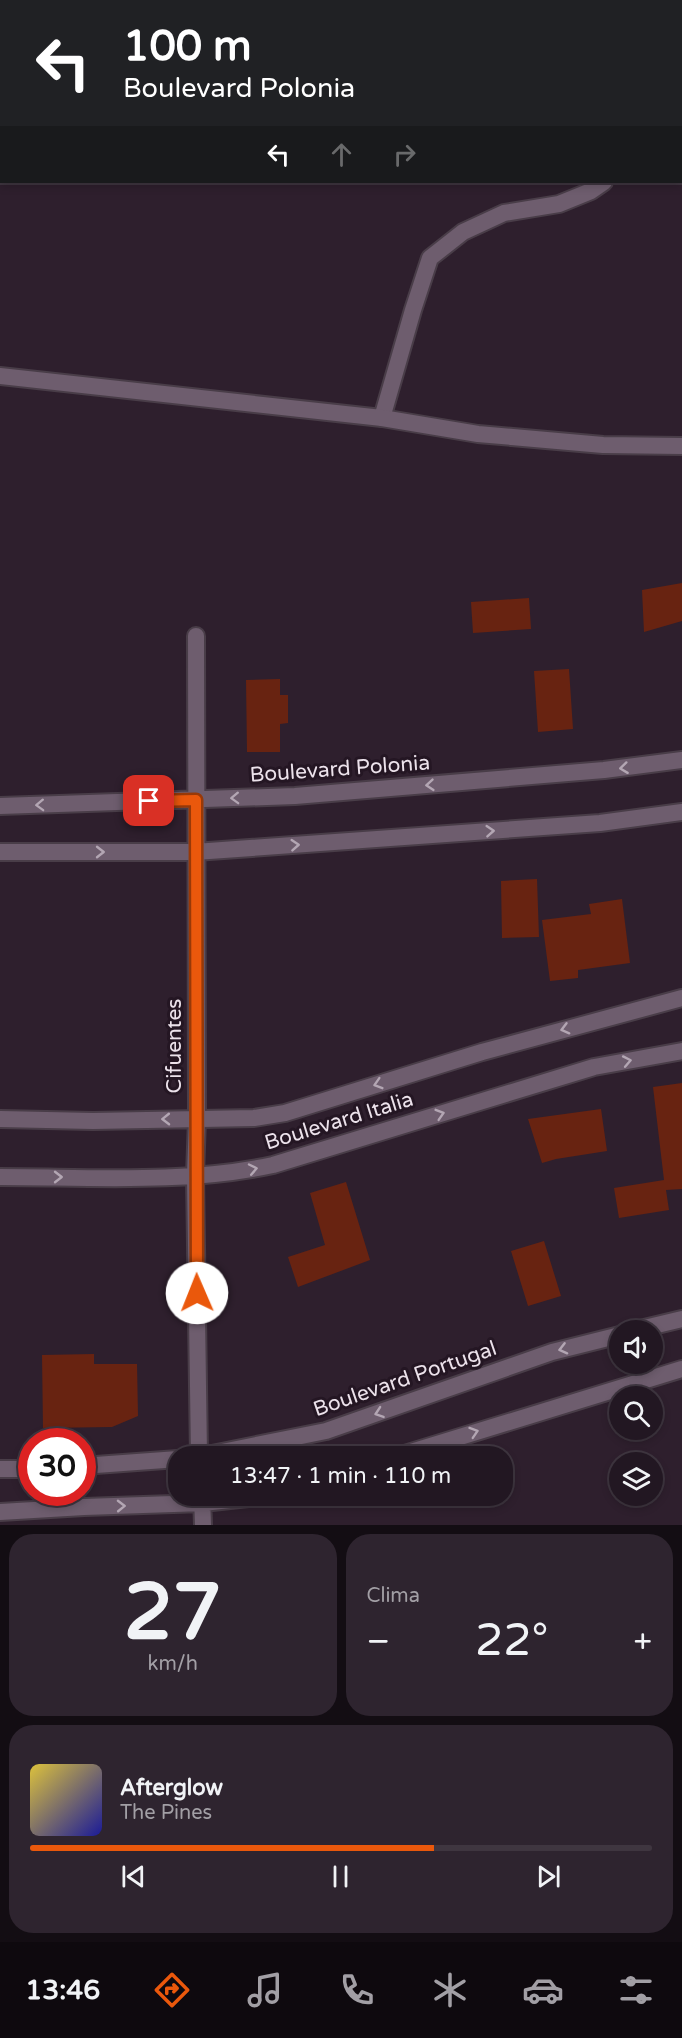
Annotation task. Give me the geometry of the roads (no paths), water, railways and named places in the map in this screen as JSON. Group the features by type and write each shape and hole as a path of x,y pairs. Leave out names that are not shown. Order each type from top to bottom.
{"street":[{"path":"382,418 430,258 463,232 504,213 559,204 591,191 603,183"},
{"path":"0,376 382,418 478,434 603,445 682,446"},
{"name":"Cifuentes","path":"196,636 197,1119 195,1175 201,1446"},
{"name":"Boulevard Polonia","path":"0,806 307,795 604,770 682,760"},
{"path":"0,852 195,852 600,823 682,812"},
{"name":"Boulevard Italia","path":"0,1119 93,1121 254,1118 285,1113 482,1052 682,998"},
{"name":"Boulevard Italia","path":"0,1177 138,1178 239,1172 273,1165 594,1067 682,1051"},
{"path":"663,1324 682,1319"},
{"name":"Boulevard Portugal","path":"251,1446 326,1431 552,1352 609,1338"},
{"path":"431,1446 682,1369"},
{"path":"96,1465 168,1460"},
{"path":"0,1469 18,1469"},
{"path":"0,1512 168,1501"},
{"path":"202,1506 203,1525"}]}
